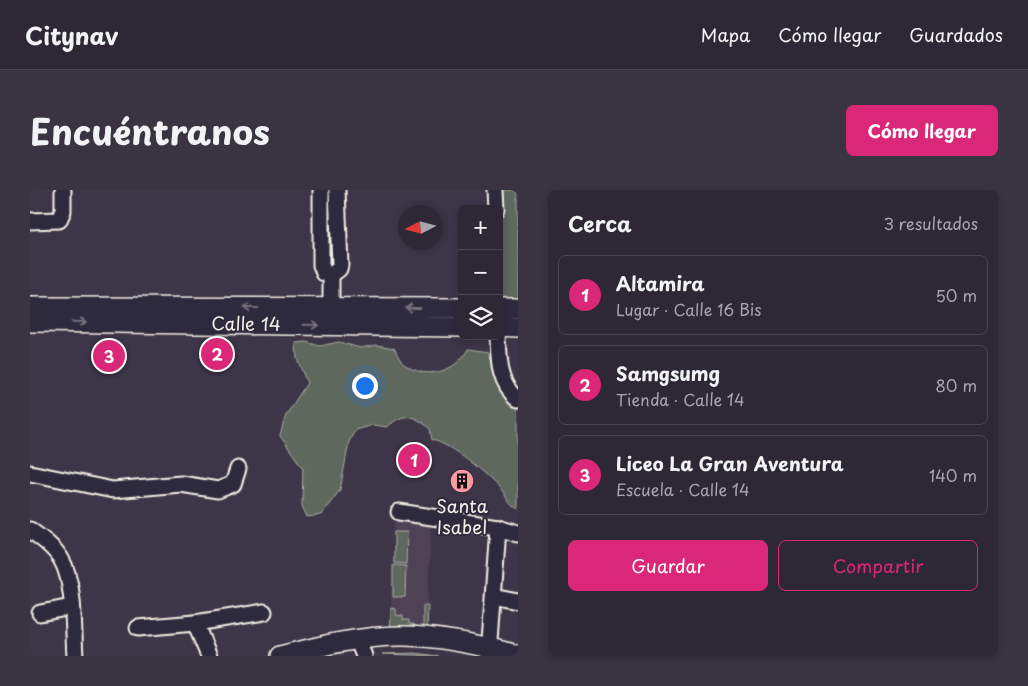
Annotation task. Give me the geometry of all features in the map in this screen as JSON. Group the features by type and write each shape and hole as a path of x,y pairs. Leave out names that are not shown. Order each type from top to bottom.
{"main road":[{"name":"Calle 14","path":"30,307 458,308"},
{"path":"503,308 518,309"},
{"name":"Calle 14","path":"30,322 458,327"},
{"path":"503,327 518,328"},
{"path":"280,656 361,648 386,637 423,637 490,652 518,655"}],"street":[{"path":"30,221 59,220 63,211 64,190"},
{"path":"320,190 321,265 324,273 331,275"},
{"path":"331,275 339,269 340,265 337,190"},
{"path":"496,190 496,205"},
{"path":"331,275 331,308"},
{"path":"498,340 502,374 506,384 518,399"},
{"path":"30,473 113,490 181,484 218,490 233,484 238,469"},
{"path":"399,512 498,527 518,534"},
{"path":"490,652 498,527"},
{"path":"30,530 55,551 62,561 72,607 75,656"},
{"path":"494,596 518,602"},
{"path":"40,613 72,607"},
{"path":"138,628 195,623 264,612"},
{"path":"195,623 209,656"}],"shaded area":[{"path":"394,519 431,520 427,631 390,630"}],"green space":[{"path":"495,190 518,190 518,309 503,309 503,205 498,205"},
{"path":"306,342 320,346 339,342 360,348 377,345 394,348 404,364 422,372 431,373 440,372 456,363 468,349 488,352 496,381 518,405 518,509 494,483 459,453 432,440 430,429 419,420 404,417 387,427 373,425 355,430 349,442 340,490 321,515 307,517 302,506 303,468 280,436 286,415 307,383 297,359 296,343"},
{"path":"394,532 407,532 406,564 394,563"},
{"path":"393,565 406,566 405,597 393,597"},
{"path":"423,606 428,606 427,631 390,630 391,608 396,609 396,615 403,616 403,620 409,620 409,624 414,624 416,628 423,628"},
{"path":"414,653 438,656 382,654"}],"place":[{"name":"Samgsumg","path":"217,354"},
{"name":"Liceo La Gran Aventura","path":"109,356"},
{"name":"Altamira","path":"414,460"},
{"name":"Santa Isabel","path":"462,481"}]}
